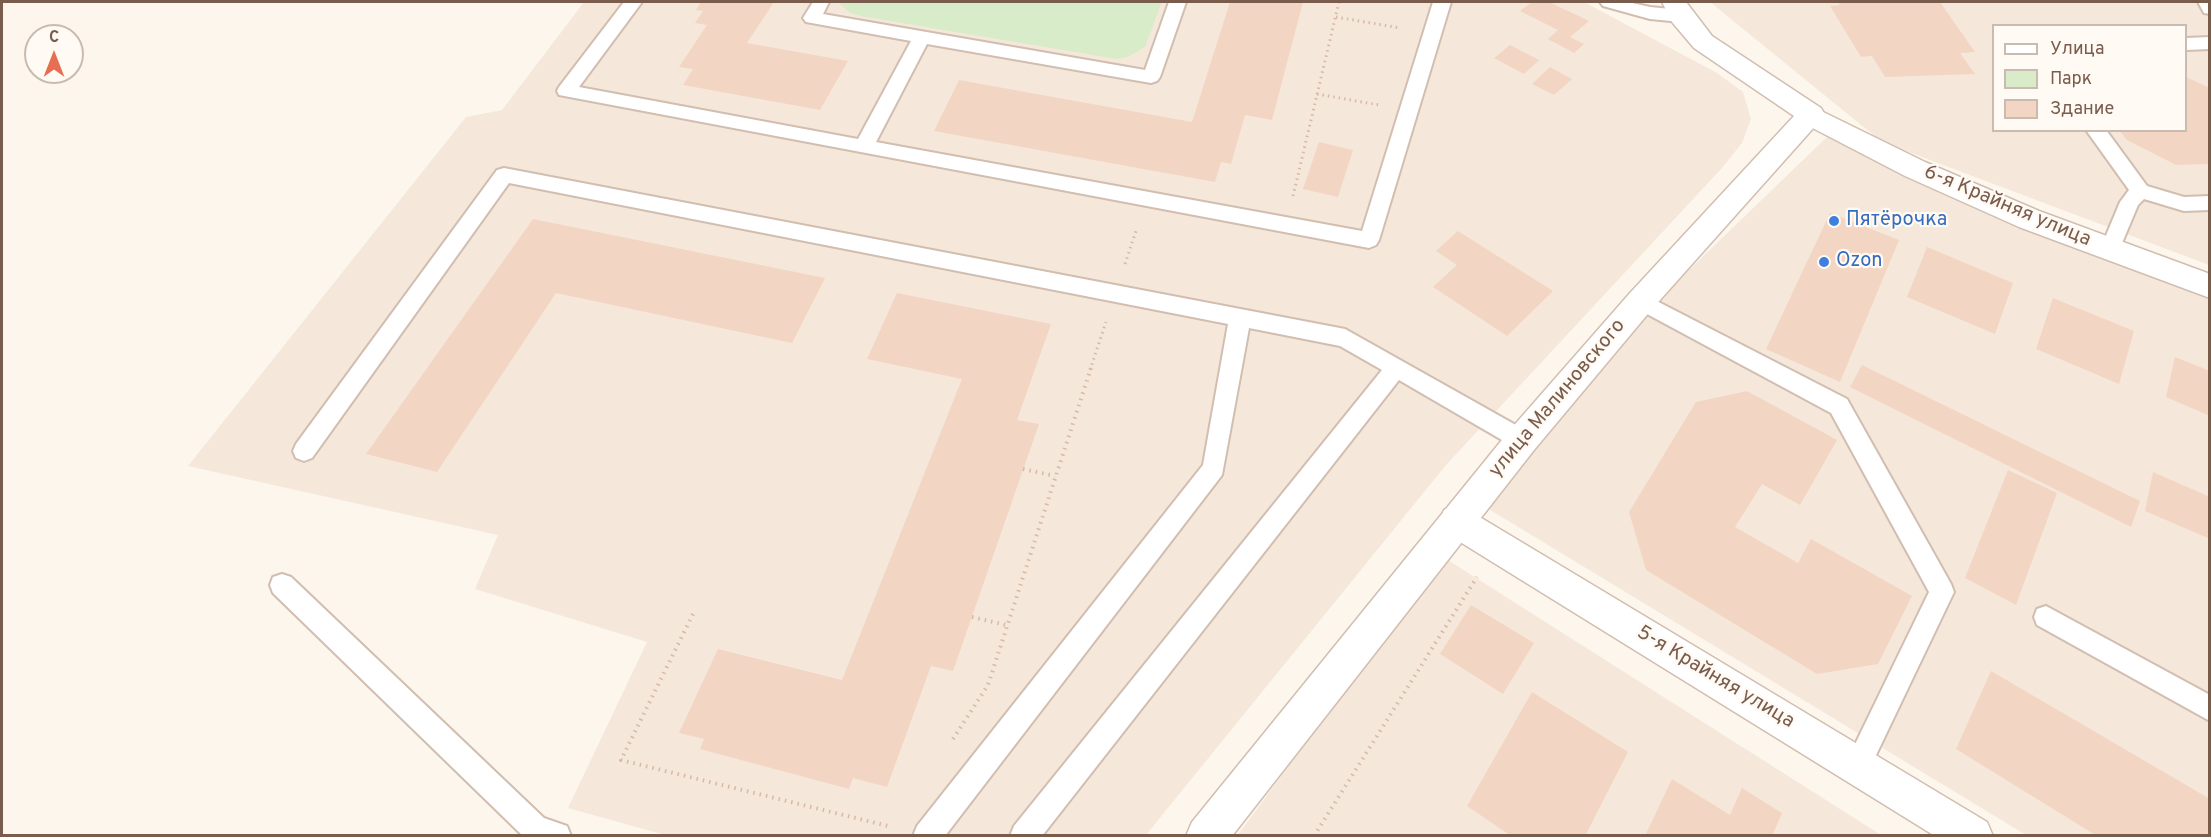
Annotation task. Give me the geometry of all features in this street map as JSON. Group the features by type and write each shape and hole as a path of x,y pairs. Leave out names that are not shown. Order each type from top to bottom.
{"street":[{"path":"1678,9 1703,42 1811,116"},
{"name":"6-я Крайняя улица","path":"1811,116 1925,174 2029,219 2210,286"},
{"name":"улица Малиновского","path":"1206,836 1522,440 1641,301 1811,116"},
{"name":"5-я Крайняя улица","path":"1456,521 1973,836"}],"lane":[{"path":"633,2 566,91 1368,240 1442,2"},
{"path":"822,2 812,18 1152,76 1178,2"},
{"path":"1609,2 1650,13 1678,9"},
{"path":"2207,2 2210,9"},
{"path":"864,147 922,37"},
{"path":"2187,44 2210,43"},
{"path":"2096,132 2140,191 2184,204 2210,203"},
{"path":"304,451 504,175 1345,338 1522,440"},
{"path":"2110,250 2130,202 2140,191"},
{"path":"1641,301 1839,406 1942,592 1858,765"},
{"path":"927,836 1214,468 1240,318"},
{"path":"1024,836 1396,368"},
{"path":"282,585 536,829 557,836"},
{"path":"2046,617 2210,709"}],"path":[{"path":"1286,225 1339,2"},
{"path":"1336,17 1432,33"},
{"path":"1317,94 1409,110"},
{"path":"951,742 988,685 1146,199"},
{"path":"1023,469 1055,476"},
{"path":"1314,836 1497,546"},
{"path":"693,614 621,760 895,828 901,819"},
{"path":"972,617 1006,625"}],"shaded area":[{"path":"584,2 1584,2 1717,73 1743,92 1751,119 1742,143 1722,168 1446,465 1146,835 665,835 568,808 647,642 475,589 498,535 188,466 466,117 502,110"},
{"path":"1710,2 2209,2 2209,265 1882,142"},
{"path":"1828,136 2209,296 2209,835 2026,835 1482,505 1663,295"},
{"path":"1443,557 1881,835 1237,836"}],"green space":[{"path":"838,2 1162,2 1145,47 1128,57 1117,59 860,16 850,13"}],"building":[{"path":"701,2 774,2 747,43 848,61 820,110 683,85 693,69 679,67 707,25 695,23 703,11 696,10"},
{"path":"1230,2 1303,2 1272,120 1245,115 1231,164 1221,162 1215,182 934,131 959,80 1192,122"},
{"path":"1532,2 1549,2 1589,21 1570,37 1584,44 1574,53 1548,39 1558,30 1520,11"},
{"path":"1838,2 1940,2 1975,52 1960,53 1975,74 1885,77 1872,56 1861,57 1830,6 1840,5"},
{"path":"1510,45 1539,60 1524,74 1494,58"},
{"path":"1550,67 1572,79 1554,95 1532,84"},
{"path":"2187,77 2210,88 2210,164 2176,165 2127,140 2121,132 2187,132"},
{"path":"1319,142 1353,150 1338,197 1303,189"},
{"path":"1830,213 1899,240 1840,382 1766,349"},
{"path":"533,219 825,278 792,343 556,293 437,472 366,454"},
{"path":"1458,231 1553,291 1507,336 1433,287 1457,265 1436,251"},
{"path":"1927,247 2013,283 1995,334 1907,297"},
{"path":"897,293 1051,324 1017,420 1039,424 953,671 931,666 887,787 853,778 849,789 700,749 704,739 679,733 718,649 842,680 962,379 867,359"},
{"path":"2053,298 2134,331 2119,384 2036,349"},
{"path":"2175,357 2210,371 2210,416 2166,397"},
{"path":"1862,365 2140,501 2131,527 1850,387"},
{"path":"1747,391 1837,440 1800,505 1762,484 1735,527 1798,563 1811,539 1912,596 1878,664 1817,674 1646,570 1629,512 1696,402"},
{"path":"2008,470 2057,493 2016,605 1965,578"},
{"path":"2153,472 2210,497 2210,539 2145,511"},
{"path":"1471,605 1534,643 1503,694 1440,654"},
{"path":"1991,671 2210,799 2210,836 2097,836 1956,749"},
{"path":"1532,692 1628,752 1585,836 1511,836 1467,806"},
{"path":"1672,779 1730,815 1742,788 1782,813 1772,836 1645,836"}],"place":[{"name":"Пятёрочка","path":"1834,221"},
{"name":"Ozon","path":"1824,262"}]}
